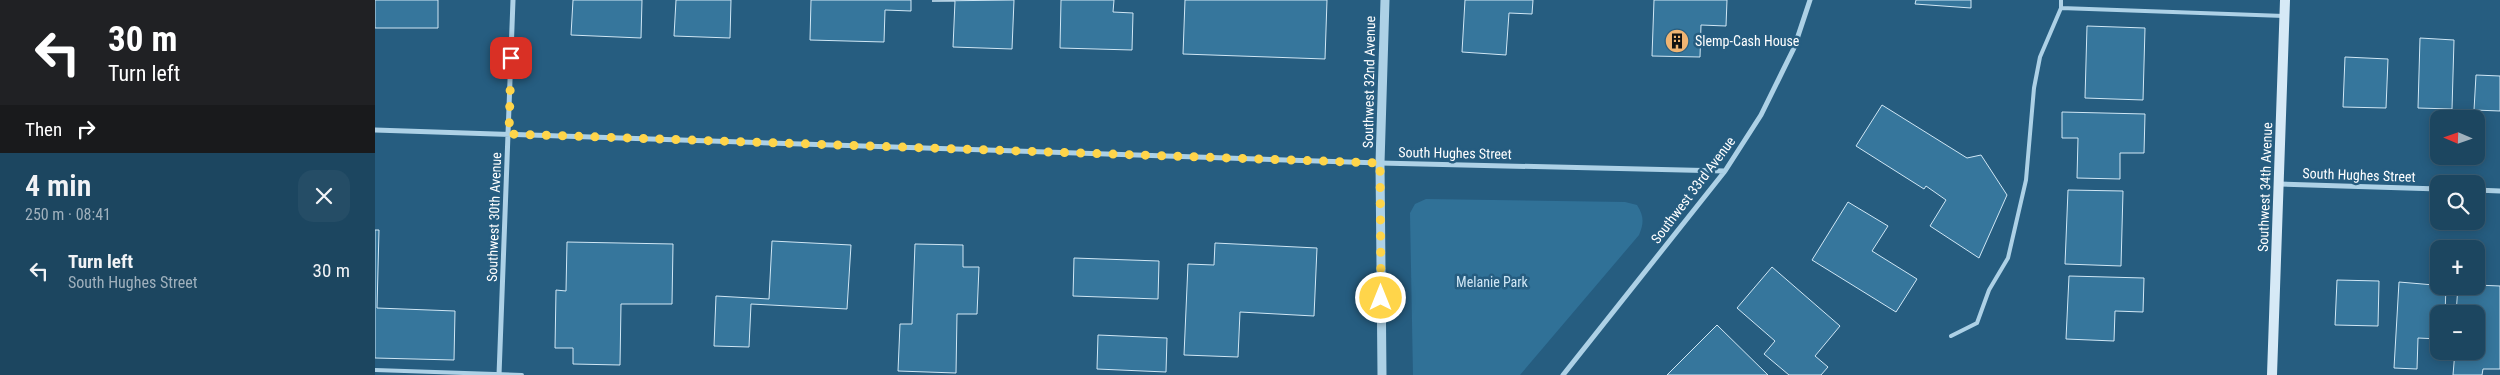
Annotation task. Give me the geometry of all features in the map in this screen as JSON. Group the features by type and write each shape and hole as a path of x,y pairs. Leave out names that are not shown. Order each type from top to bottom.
{"main road":[{"name":"Southwest 34th Avenue","path":"2272,375 2285,0"}],"street":[{"name":"Southwest 30th Avenue","path":"499,375 513,0"},
{"name":"Southwest 32nd Avenue","path":"1382,375 1380,163 1385,0"},
{"name":"Southwest 33rd Avenue","path":"1563,375 1725,171 1769,98 1793,48 1810,0"},
{"name":"South Hughes Street","path":"375,130 1380,163 1725,171"},
{"name":"South Hughes Street","path":"2279,184 2430,189"},
{"path":"2485,190 2500,191"}],"lane":[{"path":"1951,336 1977,323 1989,290 2008,258 2025,180 2034,88 2040,57 2061,8 2061,0"},
{"path":"2061,8 2284,16"},
{"path":"375,370 522,375"}],"green space":[{"name":"Melanie Park","path":"1426,199 1625,202 1637,205 1642,216 1642,227 1639,235 1520,375 1413,375 1410,213 1415,204"}],"building":[{"path":"375,0 438,0 438,28 375,28"},
{"path":"573,0 642,0 641,38 571,35"},
{"path":"676,0 731,0 730,38 674,36"},
{"path":"811,0 911,0 911,11 885,10 884,42 810,40"},
{"path":"1014,0 1012,49 953,47 955,1 932,1"},
{"path":"1061,0 1114,0 1113,12 1133,13 1132,50 1060,48"},
{"path":"1185,0 1327,0 1325,59 1183,54"},
{"path":"1465,0 1533,0 1532,14 1509,13 1506,55 1462,52"},
{"name":"Slemp-Cash House","path":"1654,0 1727,0 1726,26 1701,25 1700,57 1652,56"},
{"path":"1916,0 1971,0 1971,8 1915,4"},
{"path":"2087,26 2145,28 2143,100 2085,98"},
{"path":"2420,38 2454,40 2452,109 2418,108"},
{"path":"2345,57 2388,59 2386,108 2343,107"},
{"path":"2476,75 2500,76 2500,111 2474,110"},
{"path":"1882,105 1967,158 1981,155 2007,195 1979,258 1930,226 1946,200 1926,186 1924,189 1856,146"},
{"path":"2062,112 2145,114 2144,153 2120,153 2120,179 2077,178 2078,138 2062,138"},
{"path":"2068,190 2123,191 2121,266 2065,264"},
{"path":"1848,202 1888,226 1872,251 1917,279 1896,312 1812,260"},
{"path":"375,230 379,230 377,308 455,311 454,360 375,358"},
{"path":"772,241 851,245 847,309 751,304 749,347 714,346 716,296 769,299"},
{"path":"567,242 673,244 672,304 621,304 620,365 573,364 573,348 555,348 556,290 566,291"},
{"path":"1215,243 1317,248 1314,316 1240,312 1238,357 1184,355 1188,264 1214,265"},
{"path":"915,244 963,245 963,267 979,267 977,314 957,314 956,373 898,371 900,324 912,324"},
{"path":"1074,258 1159,261 1158,299 1073,296"},
{"path":"1772,267 1840,326 1815,356 1828,367 1821,375 1789,375 1764,354 1775,341 1737,308"},
{"path":"2069,276 2144,278 2143,312 2115,311 2114,341 2066,339"},
{"path":"2337,280 2379,281 2378,326 2335,325"},
{"path":"2399,282 2430,285 2430,295 2446,295 2445,305 2430,305 2430,339 2418,338 2417,369 2394,368"},
{"path":"2485,285 2500,286 2500,369 2483,369 2482,375 2453,375 2454,360 2485,360 2485,305 2457,305 2457,295 2485,295"},
{"path":"1717,325 1768,375 1667,375"},
{"path":"1098,335 1167,338 1166,372 1097,369"}],"place":[{"name":"Slemp-Cash House","path":"1677,41"}],"route":[{"path":"511,58 509,134 1380,163 1381,298"}]}
